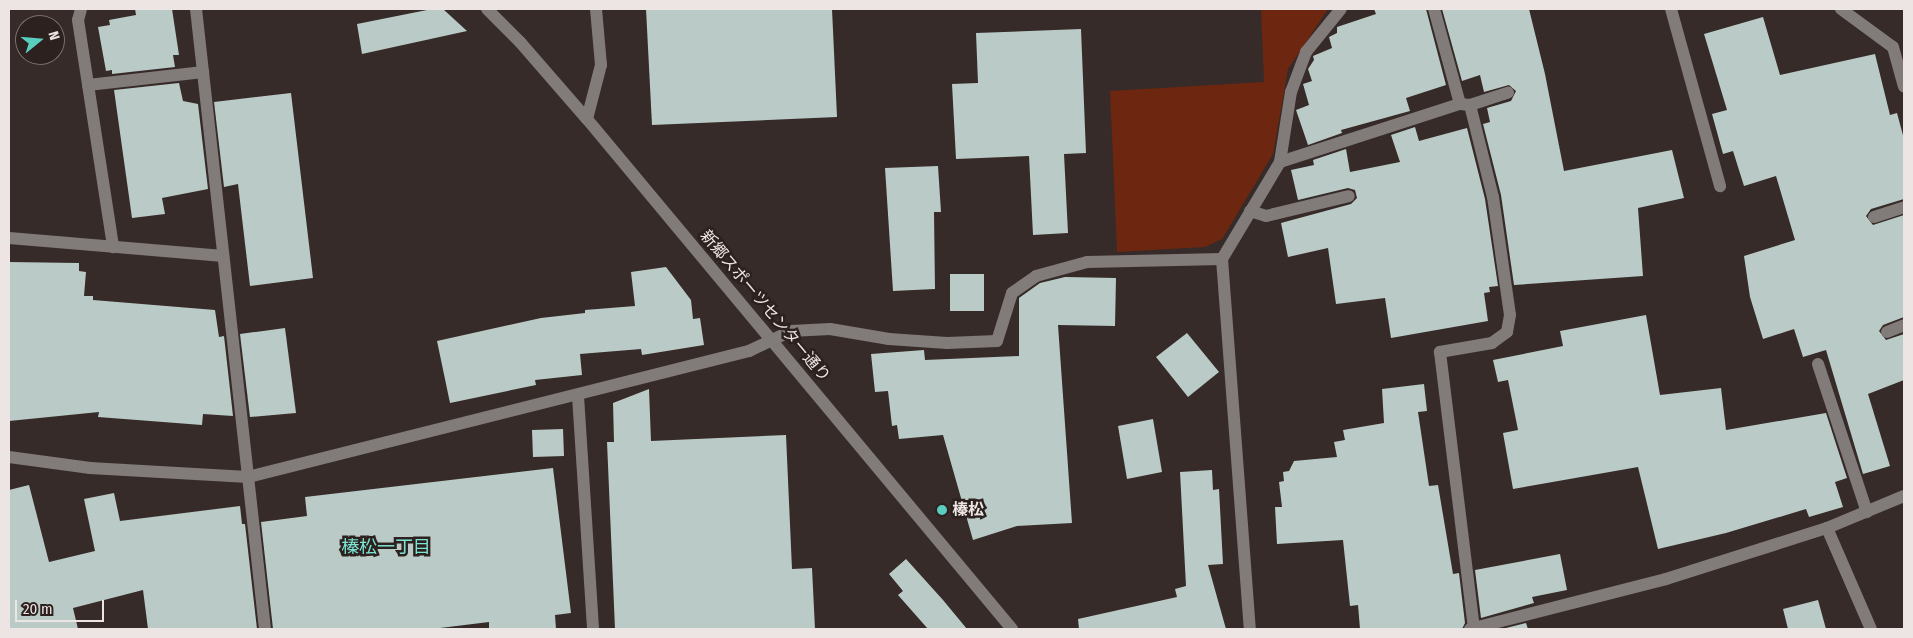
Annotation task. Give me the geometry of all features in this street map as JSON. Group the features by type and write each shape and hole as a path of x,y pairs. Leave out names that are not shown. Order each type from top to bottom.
{"street":[{"path":"81,9 78,20 113,247"},
{"path":"196,9 265,629"},
{"name":"新郷スポーツセンター通り","path":"487,9 587,119 1012,629"},
{"path":"587,119 601,65 596,9"},
{"path":"1250,629 1222,259 1280,162 1291,92 1303,60 1341,9"},
{"path":"1434,9 1492,197 1510,315 1507,332 1492,344 1440,352 1472,629 1666,579 1827,528 1904,496"},
{"path":"1671,9 1720,186"},
{"path":"1841,9 1893,47 1904,87"},
{"path":"88,86 203,72"},
{"path":"1280,162 1508,93"},
{"path":"1250,211 1266,216 1349,196"},
{"path":"1874,217 1904,207"},
{"path":"9,238 223,256"},
{"path":"9,458 90,468 248,477 578,396 749,351 791,331 830,329 899,340 947,343 997,341 1012,293 1036,276 1087,262 1222,259"},
{"path":"1887,332 1904,325"},
{"path":"1818,364 1867,512"},
{"path":"578,396 593,629"},
{"path":"1827,528 1871,629"}],"shaded area":[{"path":"1261,9 1328,9 1288,69 1273,154 1222,239 1205,247 1117,252 1110,91 1264,82"}],"building":[{"path":"135,9 172,9 179,55 173,55 175,67 112,74 112,70 106,71 98,27 110,25 109,20 136,15"},
{"path":"432,9 443,9 467,31 362,54 357,24"},
{"path":"646,9 832,9 837,117 652,125"},
{"path":"1374,9 1426,9 1446,85 1406,98 1410,111 1341,130 1342,133 1308,145 1296,110 1309,105 1303,84 1312,81 1308,69 1314,60 1313,56 1332,48 1329,37 1337,33 1337,27 1376,14"},
{"path":"1442,9 1529,9 1545,74 1564,171 1672,150 1684,198 1638,208 1643,276 1514,285 1501,195 1483,124 1490,122 1487,108 1511,101 1516,91 1509,85 1484,92 1480,75 1462,81"},
{"path":"1763,17 1780,75 1875,54 1890,115 1897,113 1904,139 1904,199 1871,209 1866,216 1873,225 1904,215 1904,317 1883,325 1879,331 1886,340 1904,334 1904,380 1868,394 1890,466 1863,474 1826,350 1803,357 1794,329 1763,339 1750,297 1744,256 1795,240 1776,176 1744,186 1733,151 1723,154 1712,114 1727,110 1704,34"},
{"path":"1081,29 1086,153 1064,154 1068,233 1033,235 1029,156 956,159 952,84 978,83 976,33"},
{"path":"179,83 183,101 198,104 208,189 162,198 165,214 132,218 114,90"},
{"path":"291,93 313,278 250,286 238,184 224,187 214,102"},
{"path":"1415,127 1419,141 1467,128 1485,199 1498,286 1489,287 1490,292 1484,293 1488,321 1391,338 1385,298 1336,304 1328,248 1288,257 1281,223 1351,204 1357,198 1355,190 1348,188 1298,200 1291,170 1314,165 1313,160 1346,149 1350,172 1400,162 1391,135"},
{"path":"938,166 941,212 934,212 935,289 893,291 885,168"},
{"path":"9,262 79,263 79,271 86,272 84,296 93,296 93,300 215,310 219,337 224,336 233,416 203,414 202,425 98,417 99,412 9,421"},
{"path":"666,267 691,300 693,319 700,318 704,345 642,355 641,349 580,354 582,375 535,380 536,385 450,403 437,341 541,318 585,313 585,310 635,306 631,272"},
{"path":"950,274 984,274 984,311 950,311"},
{"path":"1065,277 1116,278 1115,326 1058,325 1072,523 1017,526 973,540 943,435 899,439 897,425 892,426 888,391 875,392 871,354 924,350 925,360 1019,356 1019,298 1040,283"},
{"path":"1646,315 1660,395 1721,388 1726,430 1826,413 1847,478 1835,482 1843,507 1809,517 1806,509 1726,533 1658,549 1638,467 1513,489 1503,433 1518,430 1508,380 1498,382 1493,360 1563,346 1560,331"},
{"path":"285,328 296,413 250,417 240,334"},
{"path":"1187,333 1219,372 1188,397 1156,357"},
{"path":"1424,384 1427,411 1418,412 1429,486 1438,485 1453,574 1459,573 1465,623 1462,629 1360,629 1358,605 1350,606 1343,540 1277,544 1275,507 1282,507 1279,482 1284,481 1283,472 1289,471 1294,461 1337,457 1334,442 1345,440 1343,430 1384,423 1382,389"},
{"path":"649,389 651,441 786,435 792,569 812,568 815,629 615,629 607,442 614,442 613,403"},
{"path":"1153,419 1162,472 1127,479 1118,426"},
{"path":"563,429 564,456 533,457 532,430"},
{"path":"553,468 571,613 555,615 556,629 489,629 489,622 432,629 273,629 261,522 307,516 305,497"},
{"path":"1212,470 1213,490 1219,489 1223,564 1208,565 1226,629 1079,629 1078,619 1177,597 1175,589 1186,586 1180,472"},
{"path":"29,485 49,562 95,551 84,499 114,493 120,521 240,506 242,524 245,524 257,629 148,629 143,590 73,608 78,629 9,629 9,490"},
{"path":"1560,554 1567,590 1532,597 1534,603 1481,618 1475,570"},
{"path":"906,559 967,629 928,629 898,595 903,591 889,574"},
{"path":"1818,600 1826,629 1788,629 1783,609"},
{"path":"1526,623 1528,629 1502,629"}],"place":[{"name":"榛松","path":"942,510"}],"district":[{"name":"榛松一丁目","path":"386,547"}]}
